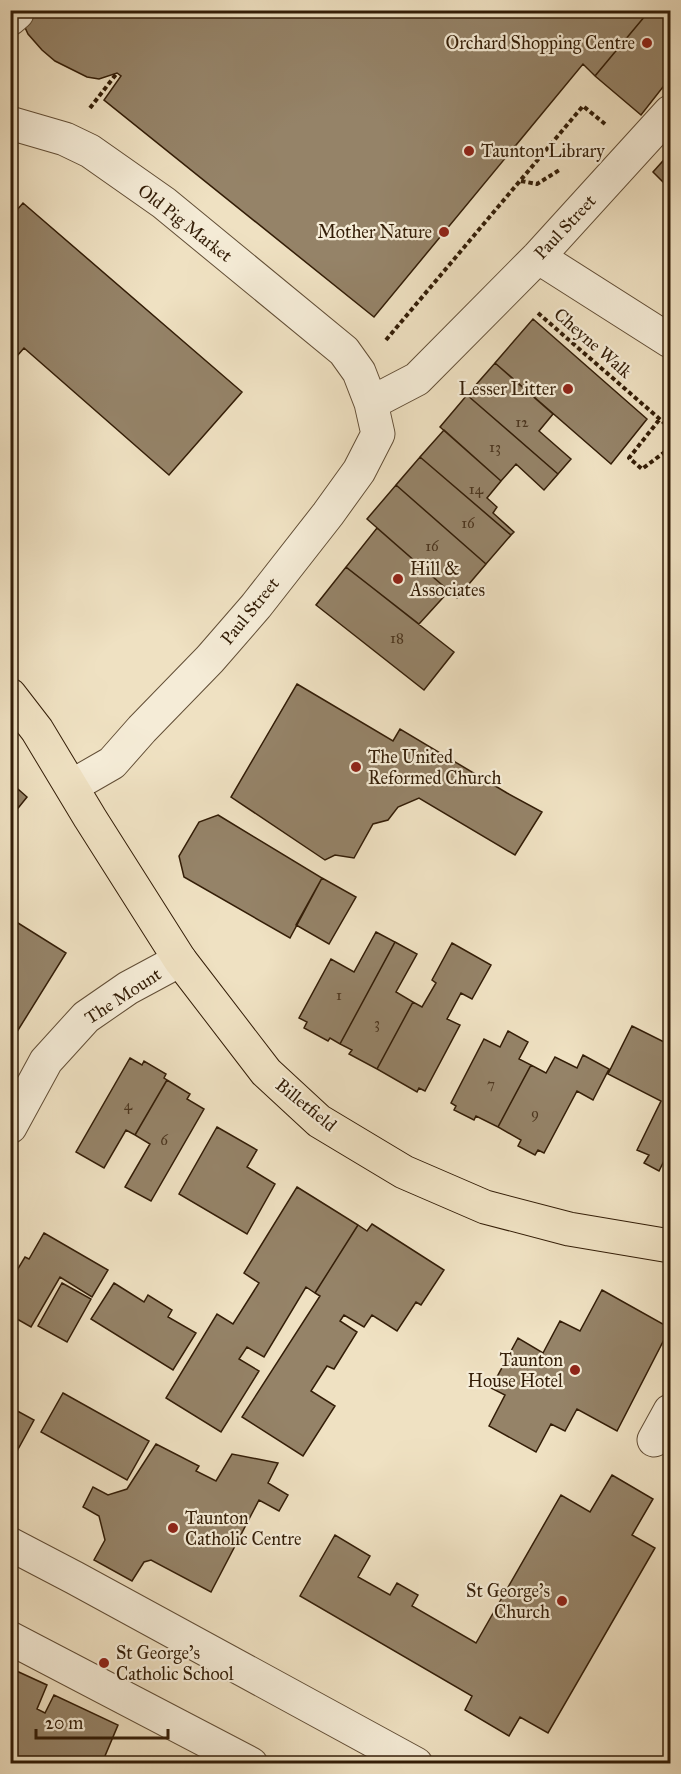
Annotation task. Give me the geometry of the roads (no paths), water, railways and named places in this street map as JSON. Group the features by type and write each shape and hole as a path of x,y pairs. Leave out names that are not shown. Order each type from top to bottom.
{"main road":[{"name":"Billetfield","path":"10,694 37,730 90,819 180,960 266,1072 319,1121 404,1172 495,1209 569,1229 670,1246"}],"street":[{"name":"Paul Street","path":"371,403 417,379 538,258 670,112"},
{"name":"Old Pig Market","path":"10,123 65,139 90,151 164,203 352,362"},
{"path":"538,258 670,341"},
{"name":"Paul Street","path":"72,786 112,763 210,659 256,606 359,471 378,434 371,403 352,362"},
{"name":"The Mount","path":"10,1126 46,1061 86,1017 128,988 180,960"},
{"path":"654,1440 670,1411"},
{"path":"10,1544 416,1764"},
{"path":"10,1638 251,1764"}],"place":[{"name":"Orchard Shopping Centre","path":"647,43"},
{"name":"Taunton Library","path":"469,151"},
{"name":"Mother Nature","path":"444,232"},
{"name":"Lesser Litter","path":"568,389"},
{"name":"Hill & Associates","path":"398,579"},
{"name":"The United Reformed Church","path":"356,767"},
{"name":"Taunton House Hotel","path":"575,1370"},
{"name":"Taunton Catholic Centre","path":"173,1528"},
{"name":"St George's Church","path":"562,1601"},
{"name":"St George's Catholic School","path":"104,1663"}]}
